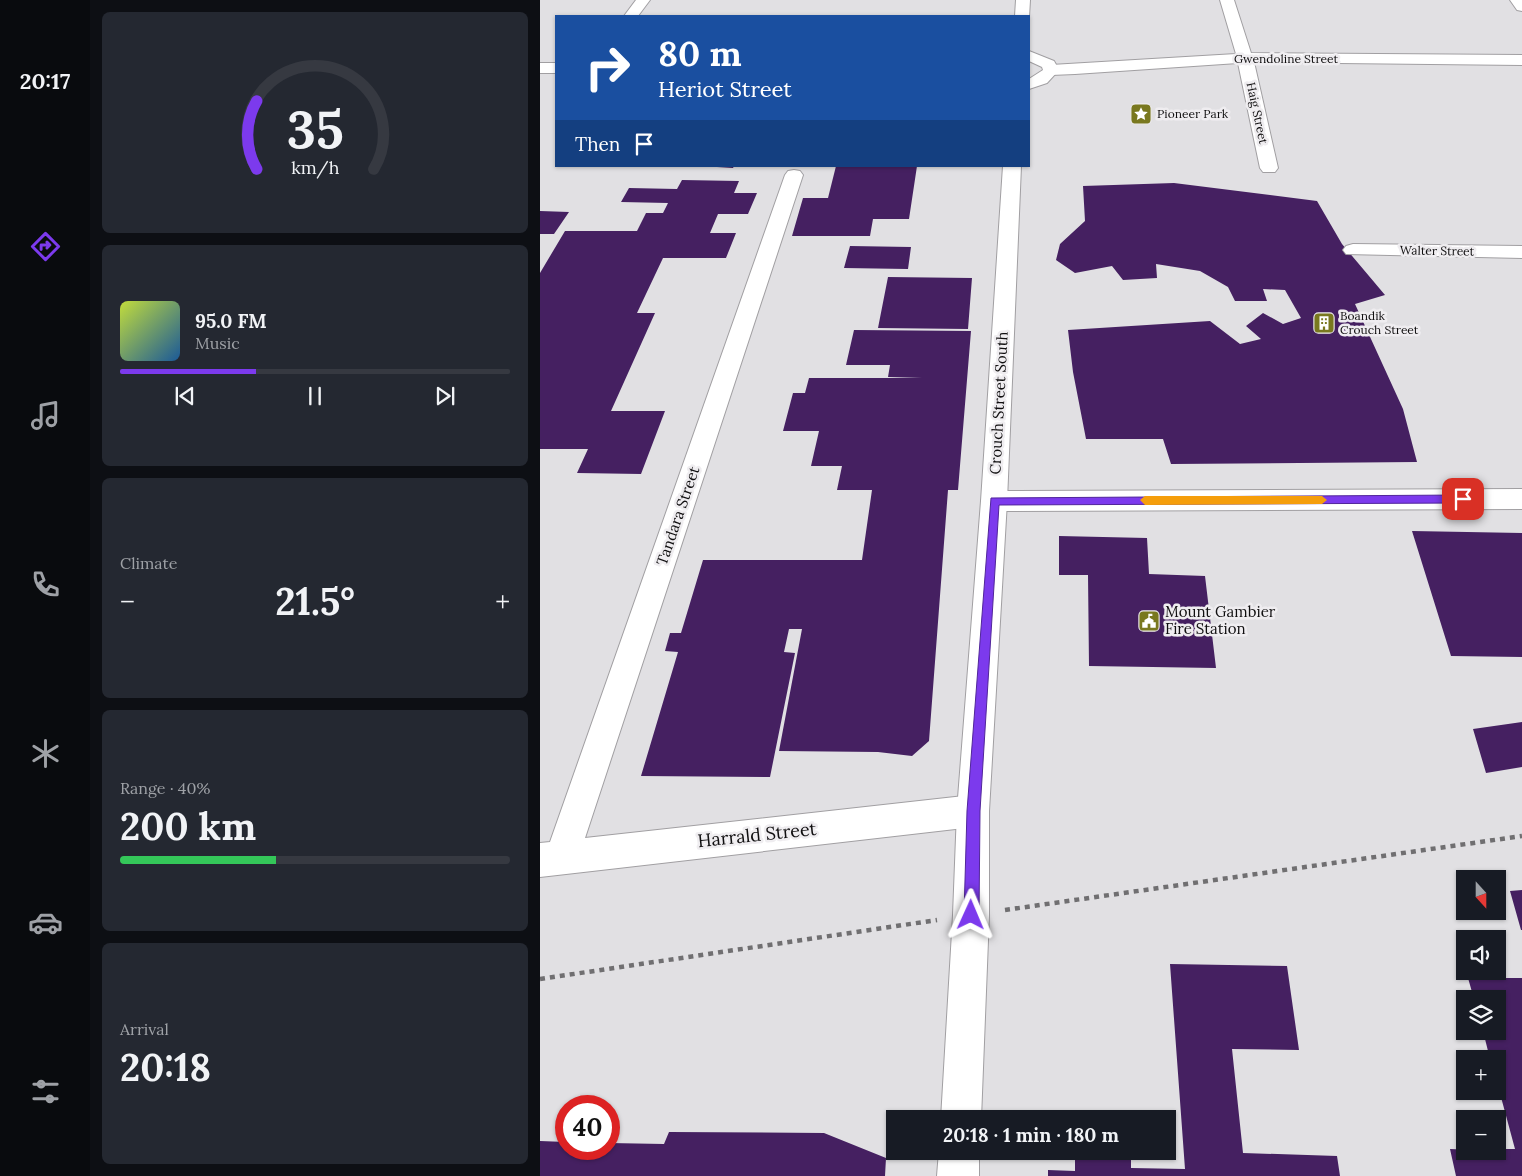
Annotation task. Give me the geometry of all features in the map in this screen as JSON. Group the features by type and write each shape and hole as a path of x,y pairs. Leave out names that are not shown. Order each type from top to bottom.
{"street":[{"path":"632,15 643,0"},
{"path":"1022,15 1023,0"},
{"name":"Haig Street","path":"1227,0 1244,58 1269,168"},
{"path":"1517,0 1522,7"},
{"path":"1030,55 1049,64 1051,70 1048,76 1030,84"},
{"name":"Gwendoline Street","path":"1051,70 1089,70 1143,64 1244,58 1522,60"},
{"path":"540,68 555,68"},
{"name":"Crouch Street South","path":"961,1110 971,915 973,811 994,501 1012,167"},
{"name":"Tandara Street","path":"551,859 794,174"},
{"name":"Walter Street","path":"1353,250 1522,252"},
{"path":"994,501 1522,499"},
{"name":"Harrald Street","path":"551,859 973,811"},
{"path":"958,1176 959,1160"}],"path":[{"path":"540,979 1522,836"}],"building":[{"path":"836,167 917,167 909,219 873,219 870,236 792,236 803,198 828,198"},
{"path":"682,180 739,181 734,193 757,193 748,214 718,214 710,233 736,233 726,258 663,258 637,313 655,313 611,411 665,411 641,474 577,473 588,449 540,449 540,273 565,231 637,231 646,213 663,213 668,203 621,202 629,188 677,189"},
{"name":"Boandik Crouch Street","path":"1174,183 1317,201 1342,244 1385,295 1355,304 1403,409 1417,462 1171,464 1163,439 1086,439 1073,372 1068,330 1210,321 1240,344 1261,339 1246,326 1263,313 1283,324 1301,318 1285,290 1263,289 1267,301 1235,301 1228,287 1200,271 1156,264 1157,278 1123,280 1112,266 1075,273 1056,260 1060,244 1085,221 1083,186"},
{"path":"540,211 569,212 554,234 540,234"},
{"path":"850,246 911,247 908,269 844,268"},
{"path":"888,277 972,278 968,329 878,328"},
{"path":"854,330 971,331 958,490 948,490 929,741 912,756 878,752 779,751 802,629 789,629 784,652 795,653 770,777 641,776 678,652 665,651 670,633 681,633 703,560 862,560 872,490 837,490 842,466 811,466 819,431 783,431 793,393 805,393 809,378 922,378 888,377 890,365 846,365"},
{"path":"1412,531 1522,533 1522,657 1451,656"},
{"name":"Mount Gambier Fire Station","path":"1059,536 1147,538 1149,574 1205,576 1216,668 1089,666 1088,575 1059,575"},
{"path":"1522,722 1522,767 1486,773 1473,729"},
{"path":"1522,890 1522,930 1521,930 1510,891"},
{"path":"1170,964 1287,966 1299,1050 1232,1049 1243,1153 1337,1156 1340,1176 1048,1176 1048,1170 1075,1171 1075,1160 1131,1160 1131,1168 1185,1169"},
{"path":"1522,978 1522,1176 1456,1176 1450,1149 1456,1149 1456,1160 1506,1160 1506,1149 1515,1149 1502,1100 1506,1100 1506,1050 1488,1050 1485,1040 1506,1040 1506,990 1471,990 1469,980"},
{"path":"669,1132 824,1133 886,1158 885,1176 540,1176 540,1141 555,1142 555,1160 620,1160 620,1143 664,1144"}],"slow traffic":[{"path":"1145,500 1322,500"}],"place":[{"name":"Pioneer Park","path":"1141,114"},
{"name":"Boandik Crouch Street","path":"1324,323"},
{"name":"Mount Gambier Fire Station","path":"1149,621"}],"route":[{"path":"971,915 973,811 994,501 1463,499"}]}
